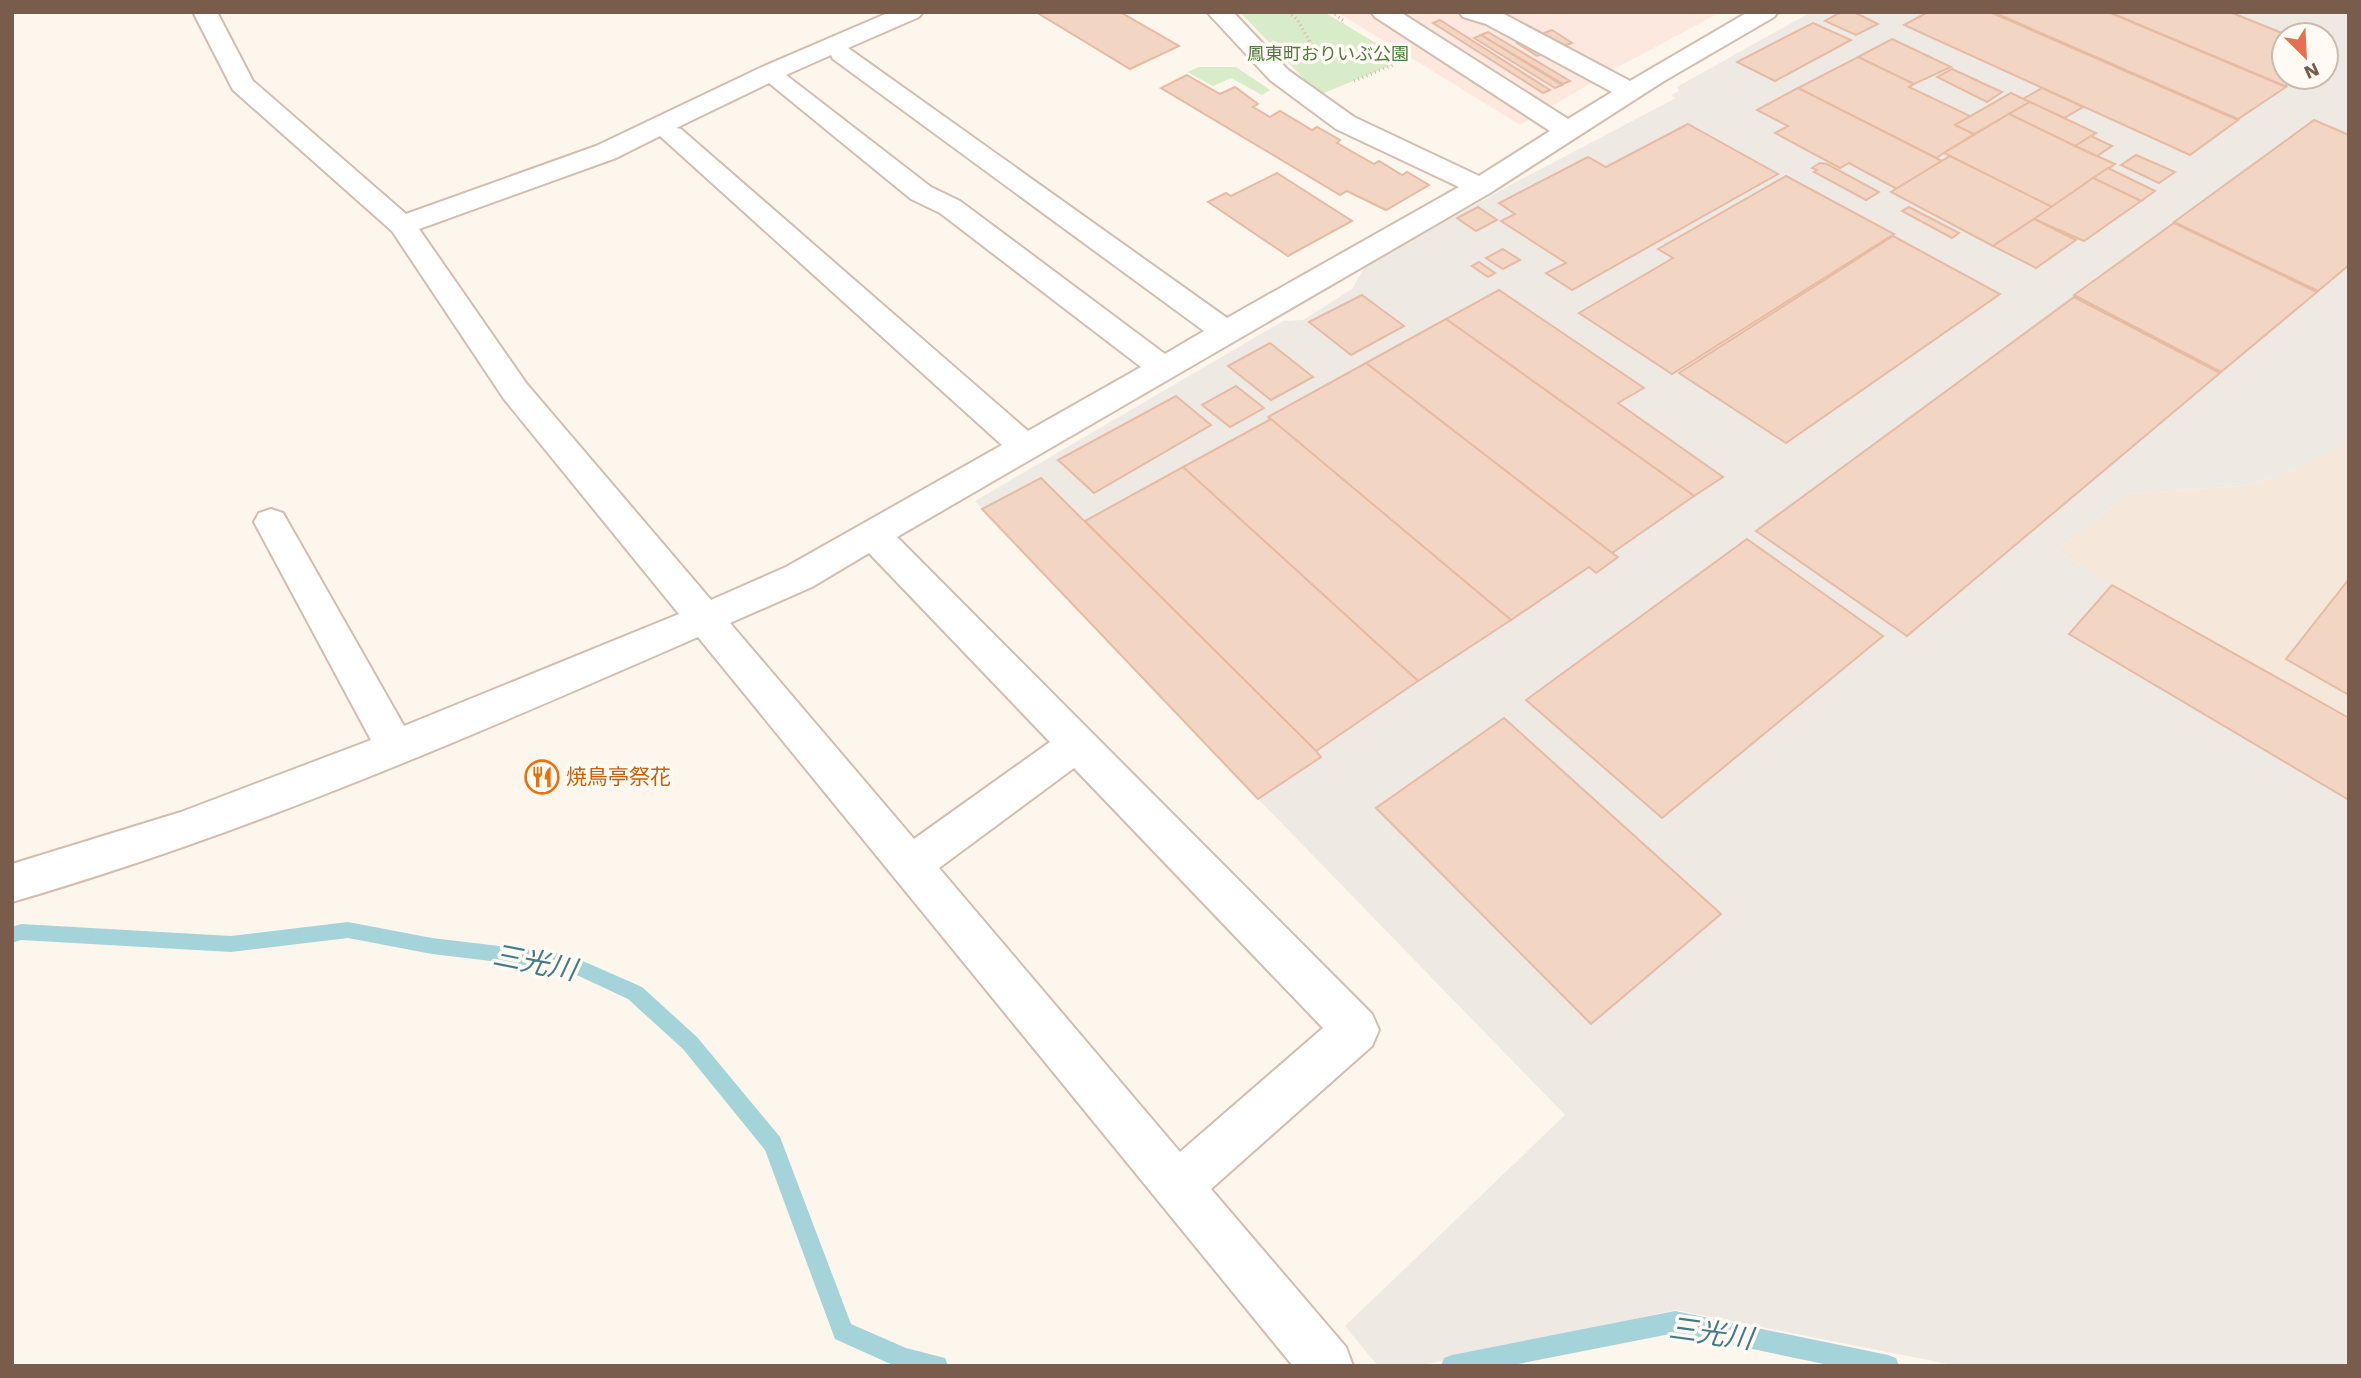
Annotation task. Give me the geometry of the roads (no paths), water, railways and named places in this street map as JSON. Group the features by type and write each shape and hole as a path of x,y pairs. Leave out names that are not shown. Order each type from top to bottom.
{"street":[{"path":"402,225 606,152 771,72 911,12"},
{"path":"1219,12 1279,75 1345,123 1480,187"},
{"path":"1383,12 1570,132"},
{"path":"1471,12 1495,19 1631,92"},
{"path":"12,883 200,824 703,620 799,577 1480,187 1631,92 1766,12"},
{"path":"210,14 242,85 402,225 514,391 1326,1366"},
{"path":"629,156 780,81 874,40"},
{"path":"842,54 1227,334"},
{"path":"780,81 921,193 950,206 1164,369"},
{"path":"672,135 1026,448"},
{"path":"271,522 395,747"},
{"path":"873,535 1356,1030 1177,1187"},
{"path":"909,866 1077,744"}],"waterway":[{"name":"三光川","path":"12,935 21,932 231,944 348,930 432,946 567,962 635,993 690,1043 773,1144 843,1331 905,1359 937,1366"},
{"name":"三光川","path":"1452,1366 1675,1322 1888,1366"}],"place":[{"name":"焼鳥亭祭花","path":"542,777"}],"park label":[{"name":"鳳東町おりいぶ公園","path":"1328,54"}]}
